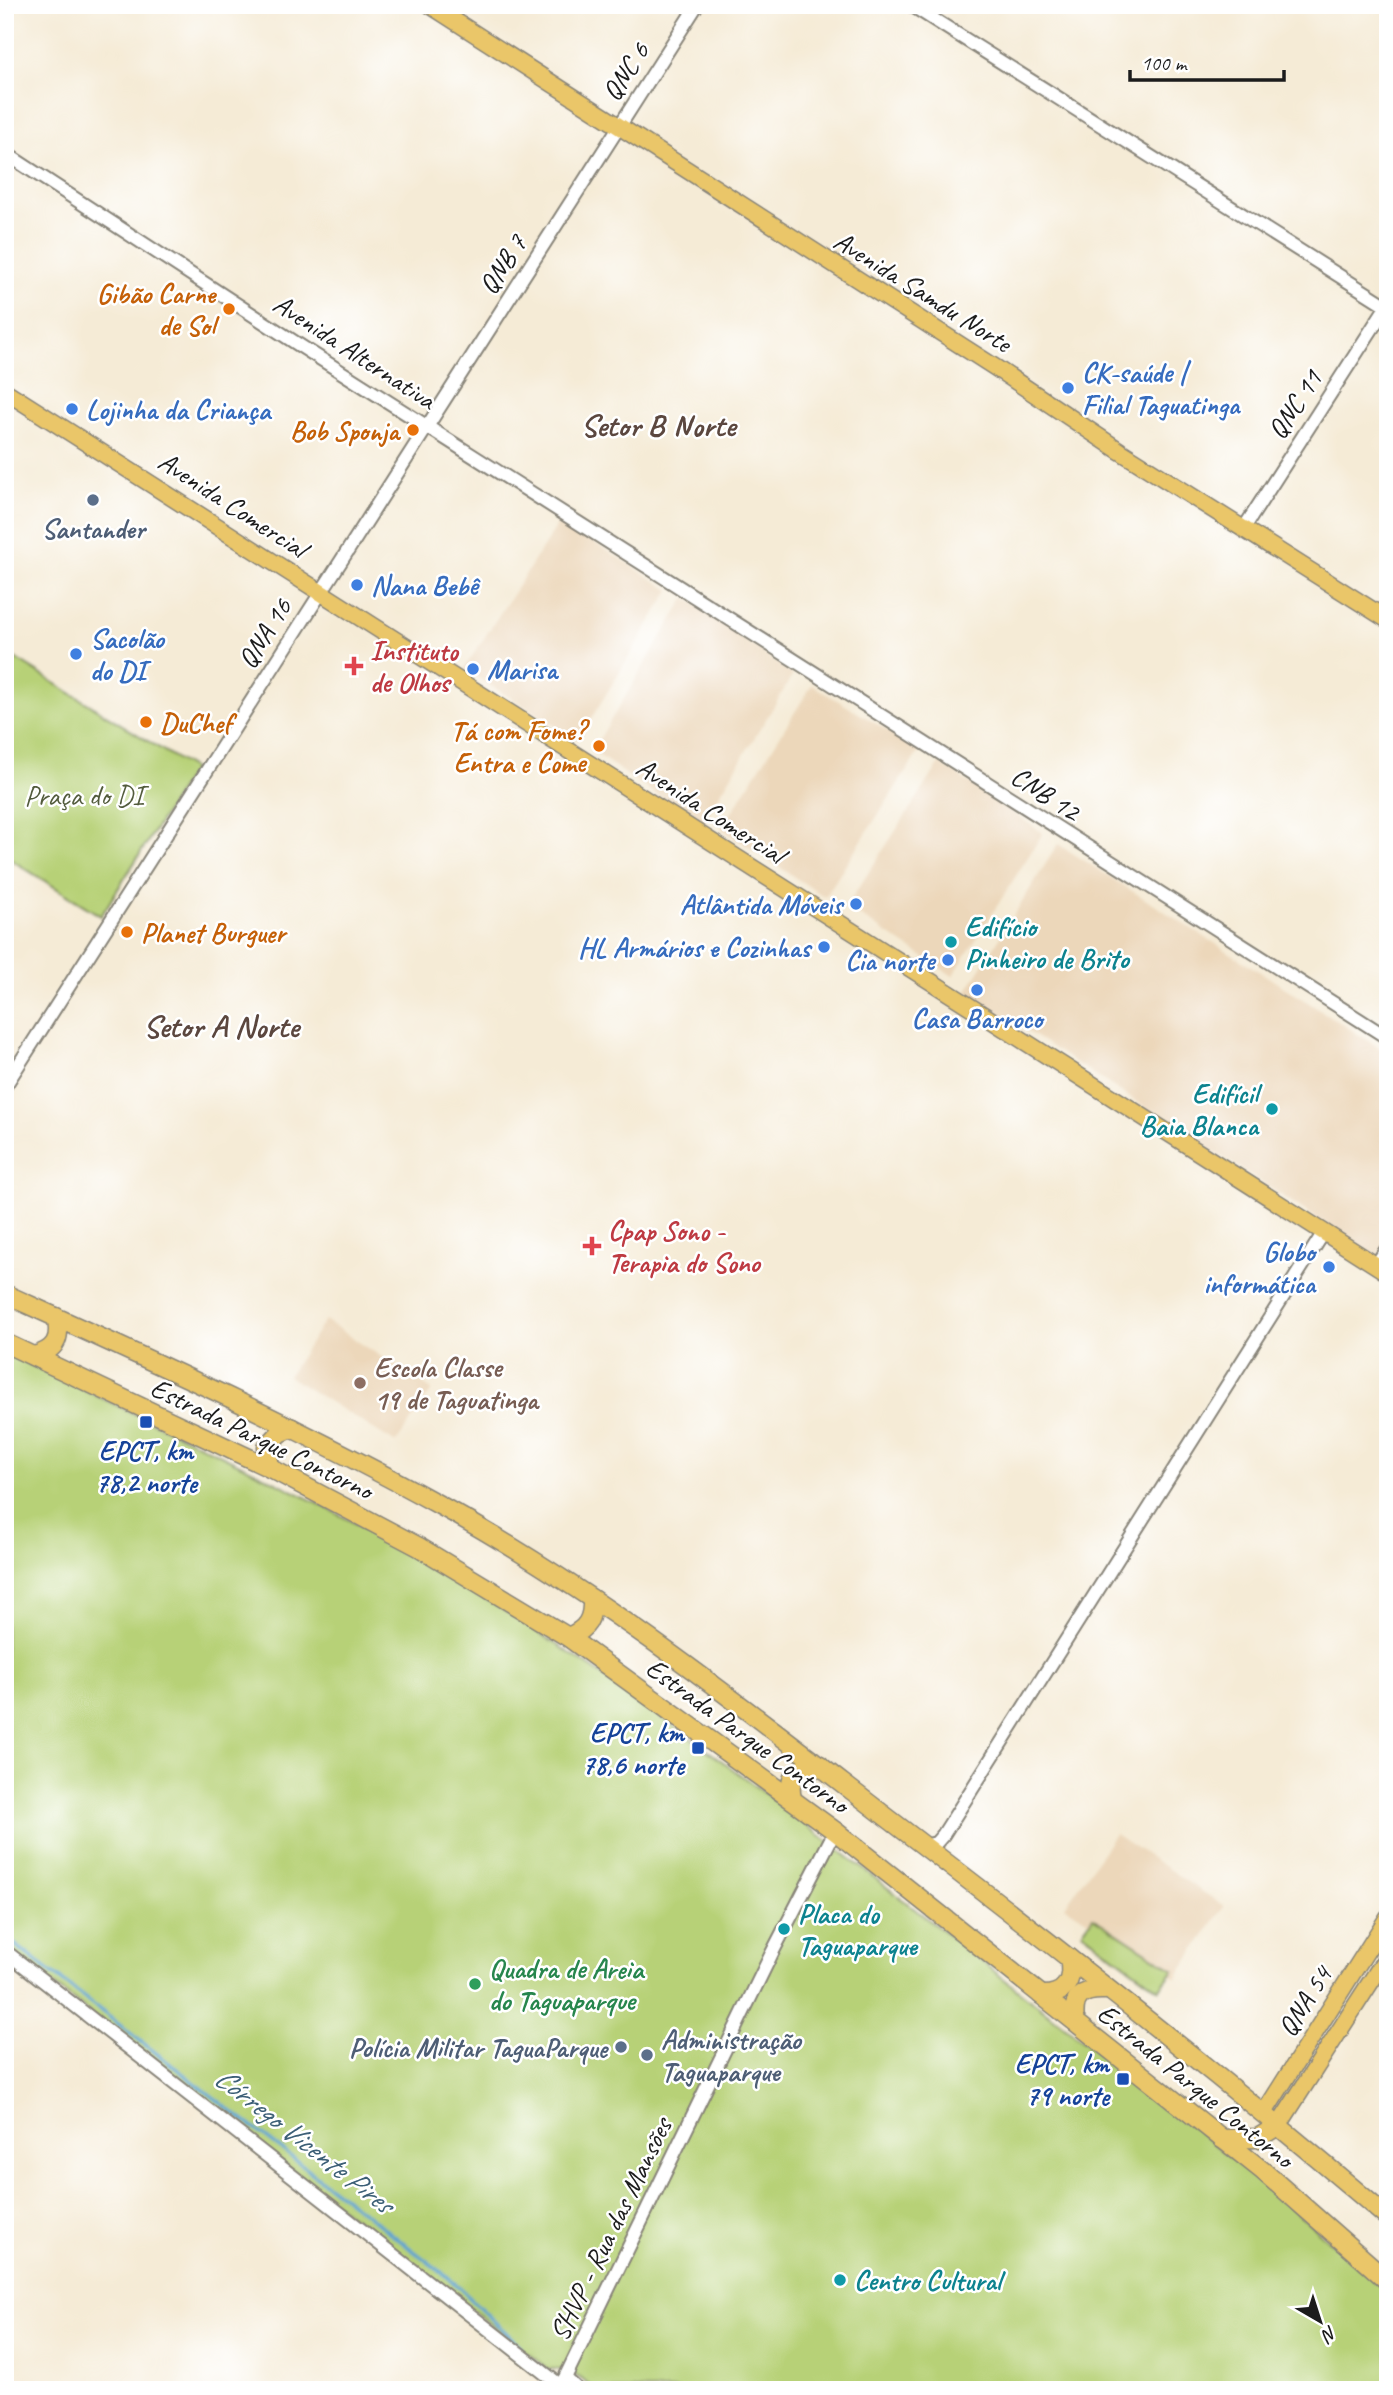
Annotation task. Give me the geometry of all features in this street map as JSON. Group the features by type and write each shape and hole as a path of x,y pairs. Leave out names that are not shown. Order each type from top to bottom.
{"highway":[{"name":"Estrada Parque Contorno","path":"5,1294 292,1428 446,1508 676,1656 1069,1958 1105,1990 1279,2125 1388,2218"},
{"path":"33,1356 51,1350 56,1343 59,1335 56,1317"},
{"name":"Estrada Parque Contorno","path":"5,1343 270,1468 419,1547 568,1637 835,1831 1222,2139 1388,2281"},
{"path":"270,1468 267,1447 280,1433 292,1428"},
{"path":"568,1637 587,1625 592,1618 592,1600"},
{"path":"792,1799 789,1784 792,1776 803,1767 820,1765"},
{"path":"1041,1995 1056,1995 1064,1989 1072,1973 1069,1958"},
{"path":"1075,2021 1074,2005 1079,1994 1088,1990 1105,1990"},
{"path":"1222,2139 1258,2138 1279,2125"}],"main road":[{"name":"Avenida Samdu Norte","path":"430,5 1388,620"},
{"name":"Avenida Comercial","path":"5,391 1382,1269"},
{"name":"QNA 54","path":"1264,2113 1388,1917"},
{"path":"1279,2125 1388,1955"},
{"path":"1294,2066 1303,2078 1309,2077"}],"street":[{"name":"QNC 6","path":"618,128 697,5"},
{"path":"911,5 1387,305"},
{"name":"QNB 7","path":"319,591 618,128"},
{"name":"Avenida Alternativa","path":"5,153 427,427 680,586"},
{"name":"QNC 11","path":"1244,528 1387,305"},
{"name":"CNB 12","path":"680,586 1388,1038"},
{"name":"QNA 16","path":"5,1086 319,591"},
{"path":"924,1846 936,1843 943,1835 1324,1232"},
{"path":"1382,1269 1388,1247"},
{"name":"SHVP - Rua das Mansões","path":"563,2382 771,1955 835,1831"},
{"path":"943,1835 943,1860"},
{"path":"5,1951 563,2382 578,2390"}],"shaded area":[{"path":"560,521 670,590 578,740 464,669"},
{"path":"686,597 793,675 701,825 592,751"},
{"path":"812,685 920,750 825,897 721,829"},
{"path":"940,763 1043,833 953,976 846,907"},
{"path":"1058,844 1388,1053 1388,1240 1377,1257 966,992"},
{"name":"Escola Classe 19 de Taguatinga","path":"325,1320 432,1390 396,1443 288,1376"},
{"path":"1115,1834 1224,1906 1176,1978 1065,1906"}],"green space":[{"name":"Praça do DI","path":"5,652 193,769 101,916 5,856"},
{"path":"5,1353 238,1463 409,1553 531,1628 726,1764 1185,2121 1288,2205 1388,2293 1388,2390 594,2390 574,2375 548,2369 5,1947"},
{"path":"1093,1917 1174,1970 1159,1989 1082,1932"}],"waterway":[{"name":"Córrego Vicente Pires","path":"5,1937 449,2278 521,2347"}],"place":[{"name":"Gibão Carne de Sol","path":"229,309"},
{"name":"CK-saúde | Filial Taguatinga","path":"1068,388"},
{"name":"Lojinha da Criança","path":"72,409"},
{"name":"Bob Sponja","path":"413,430"},
{"name":"Santander","path":"93,500"},
{"name":"Nana Bebê","path":"357,585"},
{"name":"Sacolão do DI","path":"76,654"},
{"name":"Instituto de Olhos","path":"354,666"},
{"name":"Marisa","path":"473,669"},
{"name":"DuChef","path":"146,722"},
{"name":"Tá com Fome? Entra e Come","path":"599,746"},
{"name":"Atlântida Móveis","path":"856,904"},
{"name":"Planet Burguer","path":"127,932"},
{"name":"Edifício Pinheiro de Brito","path":"951,942"},
{"name":"HL Armários e Cozinhas","path":"824,947"},
{"name":"Cia norte","path":"948,960"},
{"name":"Casa Barroco","path":"977,990"},
{"name":"Edifícil Baia Blanca","path":"1272,1109"},
{"name":"Cpap Sono - Terapia do Sono","path":"592,1246"},
{"name":"Globo informática","path":"1329,1267"},
{"name":"Escola Classe 19 de Taguatinga","path":"360,1383"},
{"name":"EPCT, km 78,2 norte","path":"146,1422"},
{"name":"EPCT, km 78,6 norte","path":"698,1748"},
{"name":"Placa do Taguaparque","path":"784,1929"},
{"name":"Quadra de Areia do Taguaparque","path":"475,1984"},
{"name":"Polícia Militar TaguaParque","path":"621,2047"},
{"name":"Administração Taguaparque","path":"647,2055"},
{"name":"EPCT, km 79 norte","path":"1123,2079"},
{"name":"Centro Cultural","path":"840,2280"}],"district":[{"name":"Setor B Norte","path":"658,425"},
{"name":"Setor A Norte","path":"221,1026"}]}
